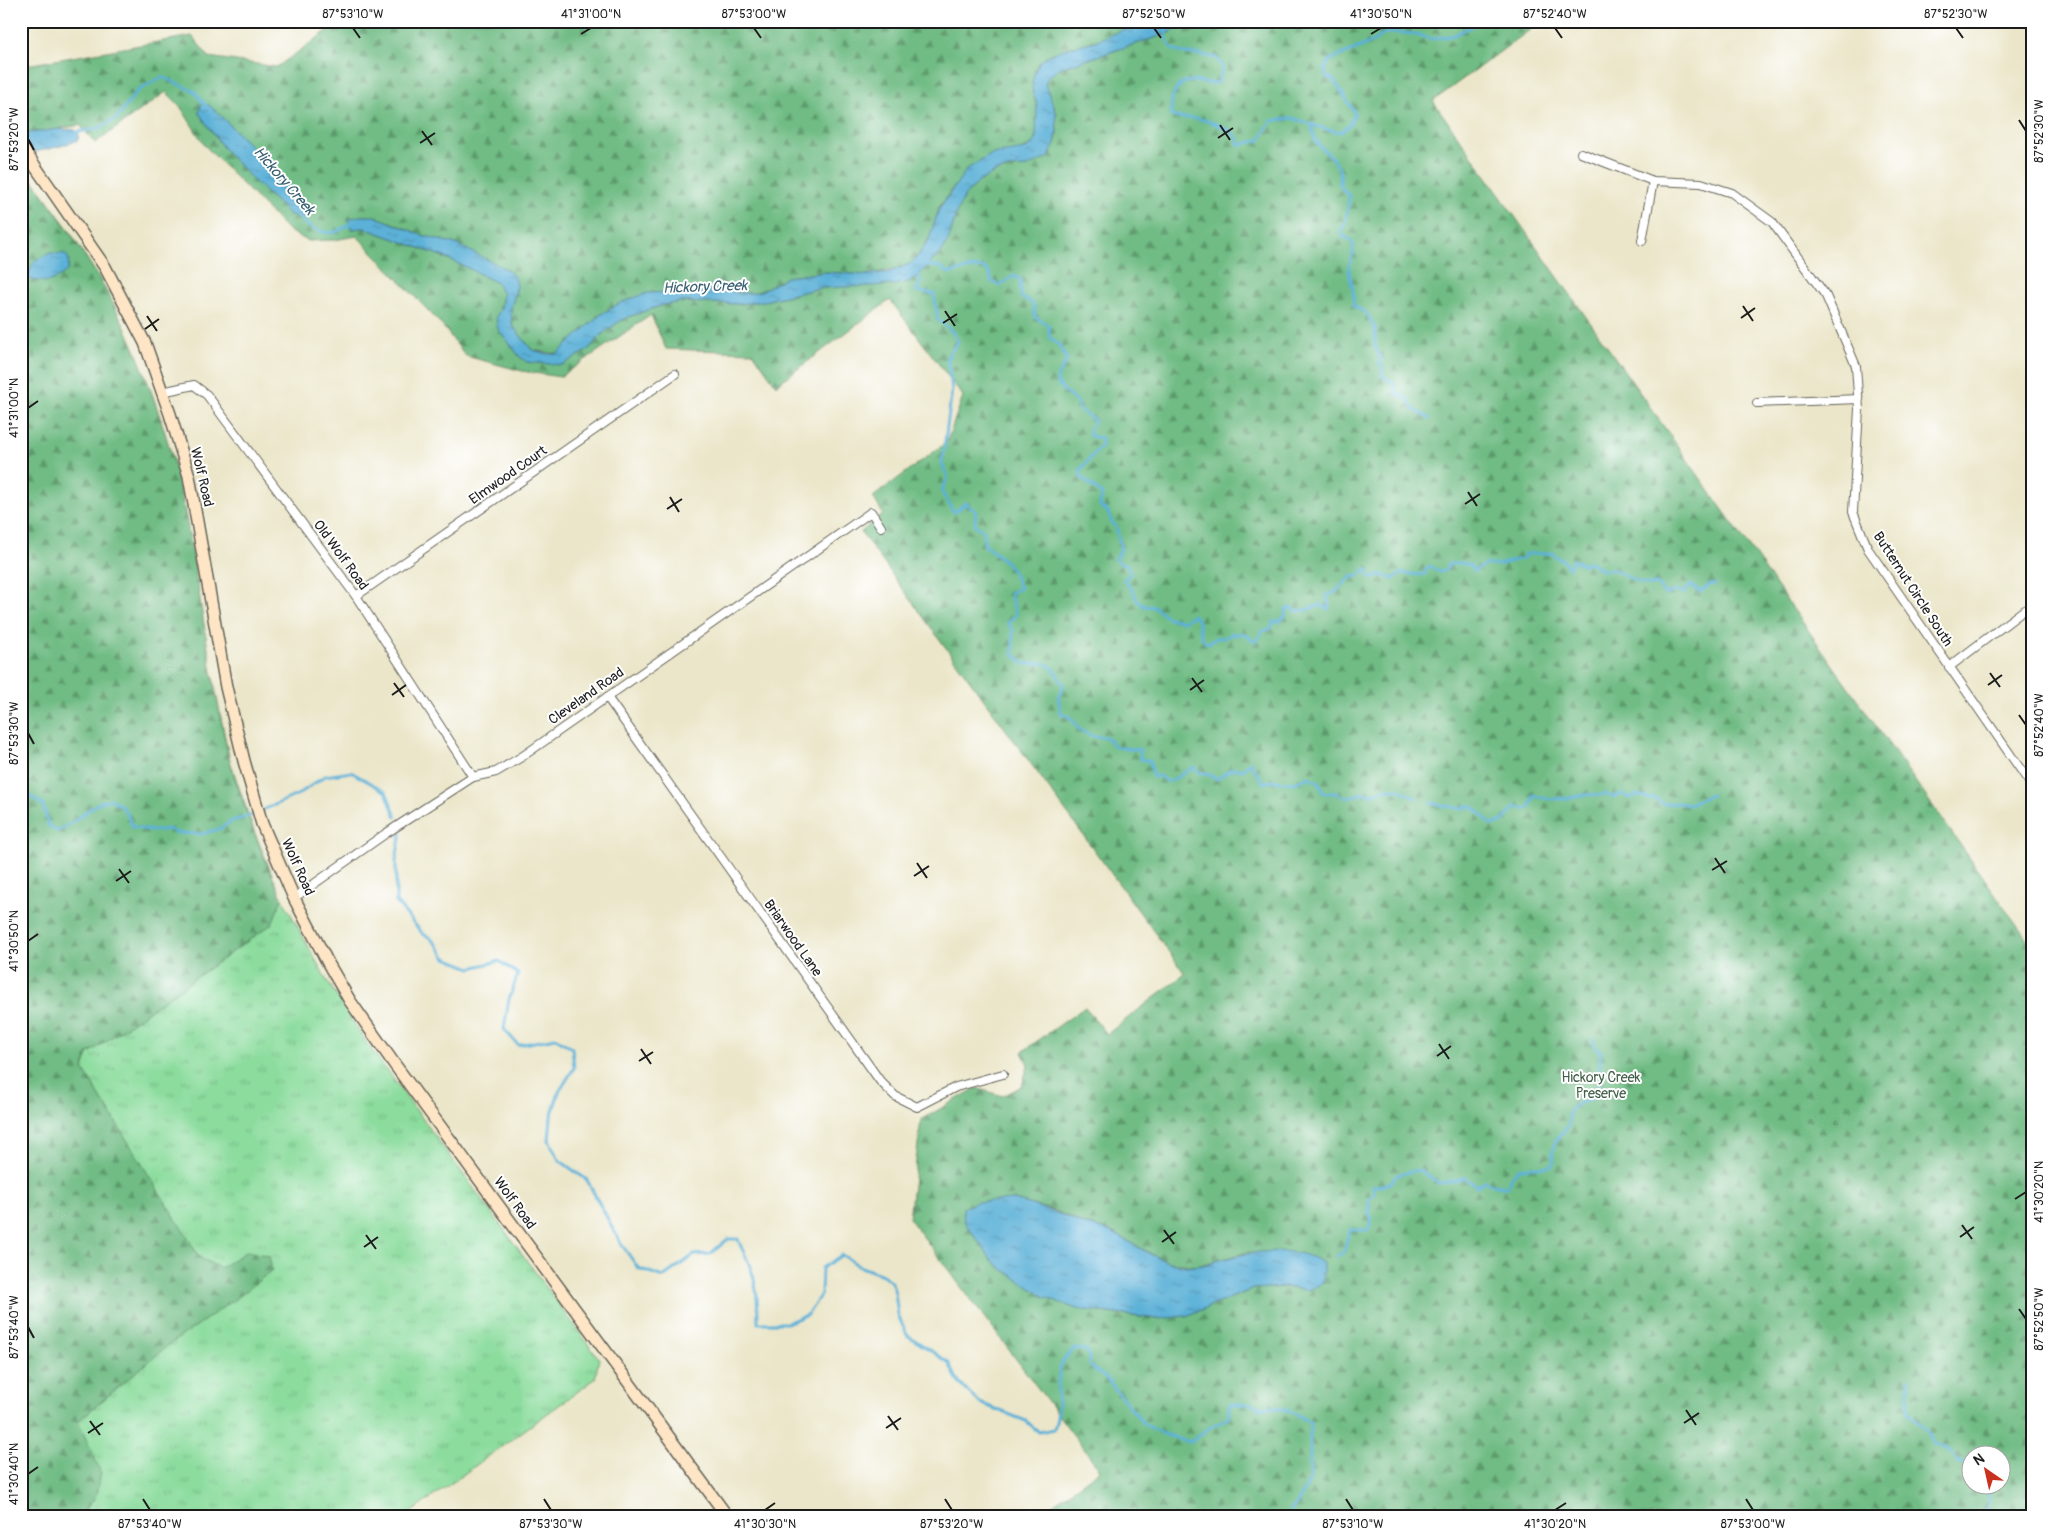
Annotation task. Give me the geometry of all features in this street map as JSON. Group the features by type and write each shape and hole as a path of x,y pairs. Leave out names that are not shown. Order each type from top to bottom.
{"main road":[{"name":"Wolf Road","path":"21,146 105,267 145,343 188,476 226,687 255,802 262,824 294,898 329,965 394,1065 727,1516"}],"street":[{"name":"Butternut Circle South","path":"1581,153 1653,181 1701,183 1732,193 1772,222 1826,296 1856,366 1860,409 1853,512 1868,549 2032,786"},
{"path":"1642,241 1653,181"},
{"name":"Elmwood Court","path":"356,596 676,374"},
{"name":"Old Wolf Road","path":"162,392 194,385 207,395 356,596 473,778"},
{"path":"1757,403 1858,399"},
{"name":"Cleveland Road","path":"294,898 385,834 473,778 496,772 523,756 871,512 881,526"},
{"path":"1950,667 2023,611 2032,607"},
{"name":"Briarwood Lane","path":"607,697 880,1082 895,1096 916,1107 956,1087 1003,1074"}],"green space":[{"name":"Hickory Creek Preserve","path":"341,21 1158,21 1130,27 1095,41 1064,49 1033,94 1037,106 1038,119 1037,132 1033,144 953,187 939,209 929,239 918,256 910,264 900,268 866,275 826,272 787,277 761,291 752,293 742,293 721,288 703,291 673,291 601,314 557,354 532,350 512,325 511,308 517,286 456,244 422,235 374,216 351,229 364,228 444,257 497,283 503,294 501,309 496,317 498,329 520,357 527,362 543,363 588,350 601,335 617,323 628,317 663,305 681,302 740,304 764,301 820,288 869,285 926,267 934,260 948,241 957,211 965,195 979,182 993,173 1009,168 1027,167 1055,143 1057,133 1056,112 1045,84 1048,77 1060,68 1167,34 1193,21 1542,21 1433,101 2032,946 2032,1516 1036,1516 1100,1470 909,1218 921,1120 976,1088 1003,1096 1022,1086 1028,1065 1022,1052 1085,1007 1107,1034 1185,974 861,532 883,514 873,497 947,442 963,396 890,300 776,385 753,352 666,349 651,315 560,377 522,371 466,356 440,323 357,236 334,240 308,241 289,231 205,146 180,106 166,92 95,143 80,125 31,134 21,127 21,66 192,36 209,57 277,67","holes":["201,104 254,181 224,149 201,116 199,113","1014,1200 1055,1211 1078,1222 1110,1231 1164,1261 1195,1266 1250,1252 1307,1290 1285,1287 1253,1289 1186,1316 1157,1319 1077,1309 1043,1296 1001,1268 991,1259 964,1221 963,1208"]},
{"path":"21,164 67,227 100,280 126,331 160,418 173,459 184,510 215,690 230,761 254,831 282,898 327,981 366,1042 599,1359 595,1379 406,1516 21,1516"},
{"path":"21,164 99,278 122,321 150,388 180,487 212,672 230,761 253,830 282,898 272,924 88,1054 83,1069 200,1258 220,1268 247,1251 269,1256 272,1270 241,1295 166,1347 78,1421 101,1473 95,1498 80,1516 21,1516"}],"water":[{"path":"1158,21 1193,21 1167,34 1060,68 1048,77 1045,84 1056,112 1057,133 1049,157 1027,167 1009,168 993,173 979,182 965,195 943,250 918,276 908,282 894,285 820,288 764,301 740,304 681,302 663,305 628,317 617,323 601,335 588,350 562,365 527,362 520,357 498,329 496,317 501,309 503,294 497,283 444,257 364,228 351,229 349,219 360,216 374,216 422,235 456,244 506,269 515,277 517,286 511,308 512,325 532,350 548,354 557,354 601,314 622,302 647,293 703,291 721,288 742,293 752,293 761,291 787,277 826,272 866,275 889,272 910,264 918,256 929,239 939,209 967,169 992,154 1026,149 1033,144 1036,137 1037,104 1033,94 1032,83 1039,63 1047,56 1064,49 1095,41 1130,27"},
{"path":"201,104 209,105 268,164 307,212 305,218 290,215 224,149 199,113"},
{"path":"59,129 75,130 79,135 78,140 21,155 21,134"},
{"path":"50,253 66,254 69,260 68,270 49,281 28,279 34,262"},
{"path":"1014,1200 1055,1212 1082,1224 1107,1230 1172,1263 1194,1266 1236,1256 1275,1251 1312,1257 1323,1263 1323,1283 1308,1290 1285,1287 1253,1289 1186,1316 1157,1319 1077,1309 1043,1296 1001,1268 991,1259 964,1221 963,1208 977,1202"}],"waterway":[{"path":"1166,31 1168,42 1176,51 1216,58 1223,67 1219,82 1192,81 1181,84 1172,99 1172,116 1196,118 1216,124 1234,134 1239,145 1260,140 1271,121 1292,118 1325,129 1341,132 1349,125 1355,113 1333,79 1326,77 1325,69 1330,60 1374,41 1385,33 1407,33 1433,39 1454,35 1482,21"},
{"name":"Hickory Creek","path":"74,133 99,128 117,118 137,91 162,77 194,91 207,107"},
{"path":"1312,124 1316,140 1336,162 1340,173 1340,185 1350,196 1344,226 1341,231 1343,237 1349,239 1353,246 1349,266 1354,300 1353,305 1366,313 1375,329 1375,346 1381,359 1379,363 1383,368 1382,375 1394,384 1396,394 1407,398 1414,410 1429,418"},
{"name":"Hickory Creek","path":"296,214 318,231 329,233 353,223"},
{"path":"923,265 939,267 948,273 975,268 986,269 990,274 991,281 1000,285 1014,276 1020,279 1021,297 1032,303 1035,317 1048,325 1050,338 1059,345 1067,360 1057,378 1057,382 1077,402 1079,409 1095,421 1089,430 1090,436 1102,438 1101,446 1080,470 1081,477 1102,494 1100,506 1108,512 1112,523 1116,526 1121,549 1116,559 1121,564 1126,564 1130,570 1129,575 1124,580 1133,591 1137,600 1144,606 1155,607 1168,618 1184,621 1193,615 1198,621 1201,636 1206,643 1216,638 1225,638 1233,633 1235,635 1243,633 1257,641 1262,631 1270,629 1274,621 1279,622 1285,616 1286,609 1292,608 1295,611 1305,610 1321,605 1326,609 1329,608 1327,595 1334,593 1351,577 1359,576 1365,569 1368,570 1369,576 1372,578 1382,575 1393,579 1401,573 1422,575 1426,573 1425,570 1429,566 1440,572 1446,570 1449,564 1462,563 1470,565 1474,571 1487,564 1500,564 1524,558 1525,554 1553,553 1556,557 1562,559 1569,568 1573,560 1583,564 1591,562 1601,570 1614,570 1638,582 1650,585 1657,584 1665,594 1677,591 1684,593 1691,585 1701,592 1710,584 1715,584"},
{"path":"917,273 922,282 916,289 917,291 934,294 938,320 950,329 958,342 947,357 952,389 942,464 948,477 942,492 953,511 955,512 966,503 976,512 975,525 984,531 984,544 1007,563 1013,571 1020,588 1010,593 1016,614 1008,623 1013,631 1013,654 1025,664 1043,663 1052,667 1063,684 1063,689 1058,697 1061,713 1071,718 1080,730 1092,736 1106,737 1116,747 1140,750 1140,759 1150,761 1153,777 1159,776 1167,781 1171,781 1194,767 1198,772 1208,774 1217,779 1228,771 1234,769 1243,770 1250,762 1264,783 1271,781 1295,783 1309,777 1318,782 1324,793 1336,793 1347,798 1363,793 1370,795 1386,789 1398,789 1416,798"},
{"path":"261,811 299,794 325,776 351,772 386,792 396,817"},
{"path":"21,790 43,805 48,825 57,831 71,824 96,805 111,799 123,807 133,827 154,831 169,829 176,833 201,834 219,829 232,821 256,814"},
{"path":"1431,803 1463,809 1468,805 1478,811 1492,825 1503,821 1516,806 1525,809 1530,807 1534,795 1553,799 1605,794 1611,797 1622,794 1629,798 1638,795 1650,799 1655,798 1663,804 1682,803 1686,805 1711,795"},
{"path":"401,833 396,860 396,902 423,934 436,944 446,958 471,968 499,961 518,974 509,999 504,1029 518,1045 556,1038 572,1048 574,1068 559,1092 551,1117 549,1140 559,1160 587,1180 620,1242 638,1268 663,1277 694,1255 710,1254 728,1239 738,1239 754,1278 758,1323 787,1323 808,1314 821,1294 822,1268 842,1255 861,1267 883,1275 892,1283 898,1315 907,1335 948,1362 959,1383 980,1403 1026,1421 1039,1432 1054,1429 1057,1413 1059,1373 1062,1363 1073,1349 1087,1350 1091,1367 1107,1379 1144,1424 1163,1434 1191,1442 1210,1427 1228,1418 1230,1404 1252,1404 1262,1408 1272,1407 1293,1412 1310,1423 1310,1480 1296,1505 1285,1516"},
{"path":"1337,1256 1343,1253 1350,1230 1368,1230 1372,1219 1368,1211 1370,1207 1368,1200 1374,1194 1373,1186 1387,1184 1397,1175 1419,1170 1439,1183 1460,1180 1464,1177 1477,1186 1486,1181 1496,1186 1508,1187 1510,1178 1520,1168 1551,1166 1554,1162 1554,1146 1558,1137 1569,1126 1571,1110 1576,1105 1591,1099 1599,1091 1601,1052 1595,1047 1593,1039"},
{"path":"1908,1379 1908,1412 1925,1429 1933,1443 1949,1450 1960,1463"},
{"path":"1988,1510 1989,1494"}]}
